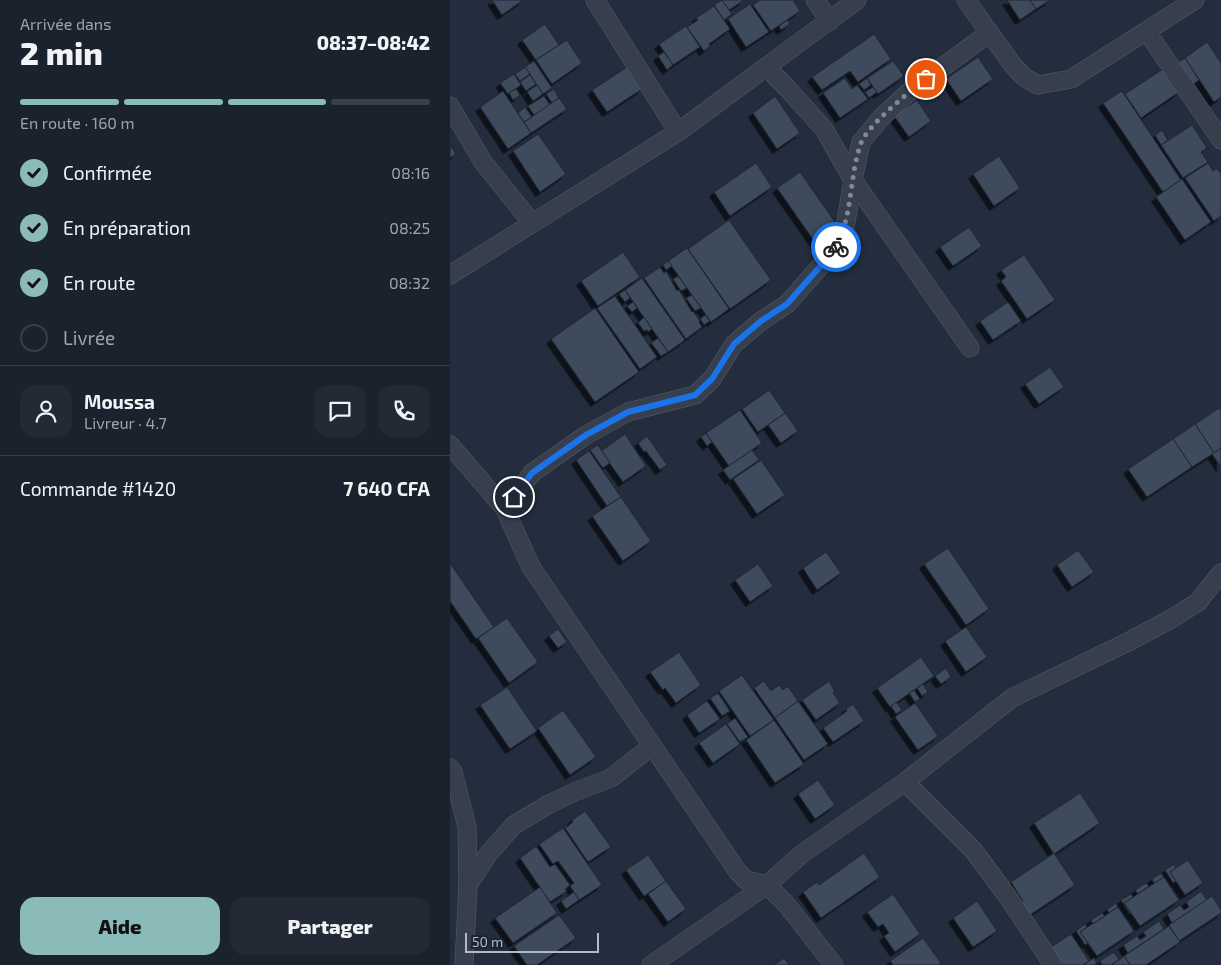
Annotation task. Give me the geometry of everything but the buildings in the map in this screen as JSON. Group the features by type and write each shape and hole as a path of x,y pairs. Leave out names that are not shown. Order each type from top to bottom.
{"street":[{"path":"595,0 678,132"},
{"path":"815,0 830,21"},
{"path":"450,275 678,132 857,0"},
{"path":"966,0 1024,77 1038,85 1071,79 1147,32 1194,0"},
{"path":"1147,32 1221,140"},
{"path":"505,509 532,473 586,435 628,412 695,395 712,379 734,344 761,321 787,304 833,252 843,234 862,142 880,118 910,90 989,33"},
{"path":"767,68 788,88 824,129 853,180 970,348"},
{"path":"450,106 483,162 532,223"},
{"path":"450,445 505,509 530,567 738,872 746,880 767,885 786,904 834,965"},
{"path":"651,965 767,885 803,853 905,782 1012,698 1128,642 1170,619 1198,602 1221,573"},
{"path":"468,885 489,853 514,825 550,804 611,778 652,746"},
{"path":"450,768 453,772 467,827 468,885 464,965"},
{"path":"905,782 974,851 1008,897 1053,965"}],"way so far":[{"path":"836,247 843,234 846,222 862,142 880,118 910,90 926,79"}],"route":[{"path":"514,497 532,473 586,435 628,412 695,395 712,379 734,344 761,321 787,304 836,247"}]}
